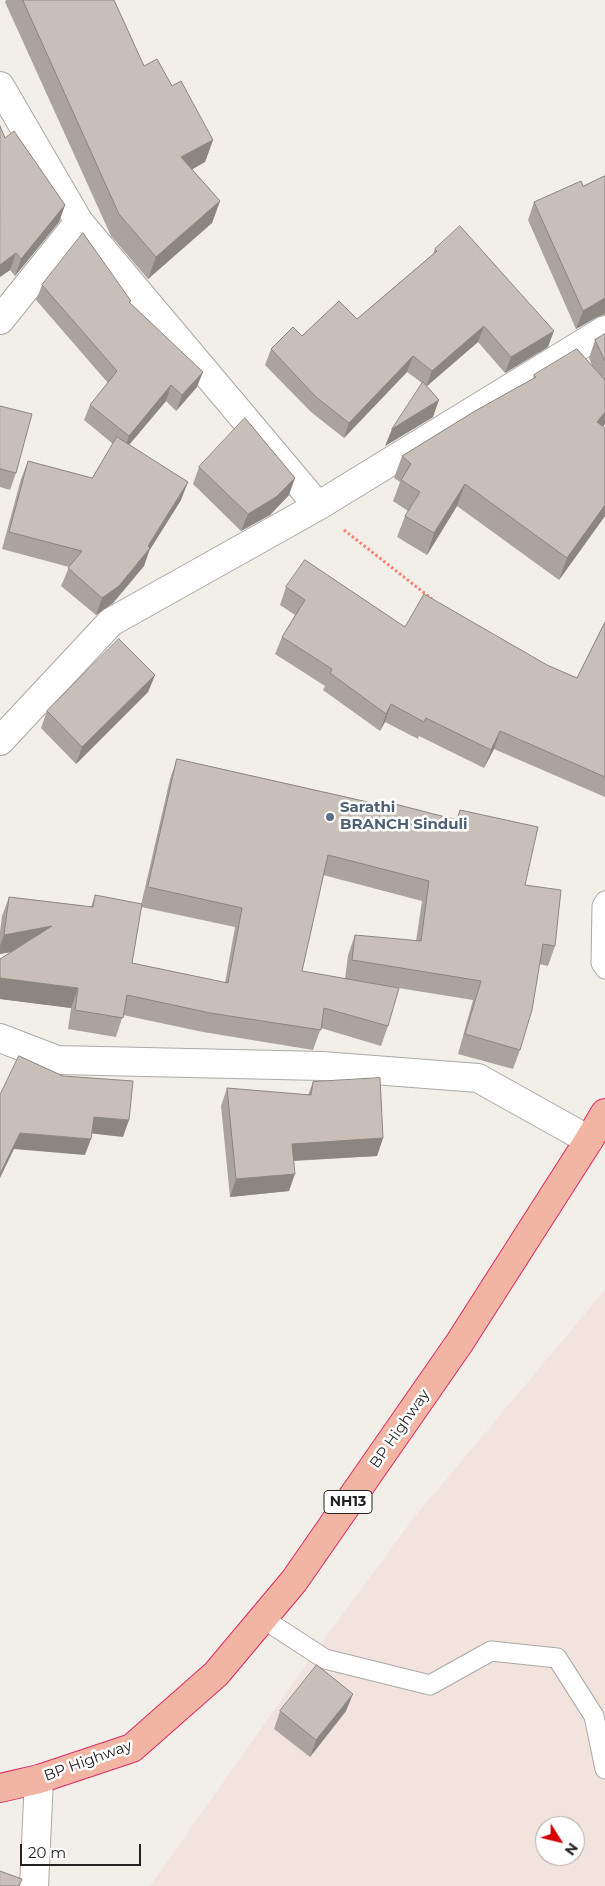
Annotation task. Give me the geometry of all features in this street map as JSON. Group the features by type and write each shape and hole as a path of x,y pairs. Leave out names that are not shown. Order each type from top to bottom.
{"highway":[{"name":"BP Highway","path":"0,1788 39,1779 132,1748 216,1674 294,1581 460,1342 605,1113"}],"street":[{"path":"0,86 79,222 318,506"},
{"path":"0,320 79,222"},
{"path":"0,741 111,622 318,506 605,330"},
{"path":"0,1038 57,1060 322,1066 478,1078 589,1140"},
{"path":"34,1886 39,1779"}],"lane":[{"path":"605,901 602,906 601,963 605,968"},
{"path":"262,1618 325,1659 430,1685 491,1651 557,1658 594,1716 605,1769"}],"path":[{"path":"318,506 337,525 438,604"}],"shaded area":[{"path":"605,1290 605,1886 150,1886 315,1652 411,1521"}],"building":[{"path":"23,0 114,0 144,66 157,59 172,86 181,81 213,140 181,157 220,201 156,257 119,214"},
{"path":"0,126 5,138 14,131 65,205 21,259 16,253 0,265"},
{"path":"605,176 605,298 583,311 534,202 581,181 583,186"},
{"path":"460,226 554,331 511,357 484,326 432,371 413,356 349,423 316,397 271,349 293,327 302,336 339,301 357,319 437,251 435,249"},
{"path":"83,233 131,301 129,302 203,372 182,395 171,385 129,436 90,405 117,371 42,285"},
{"path":"605,334 605,361 595,340"},
{"path":"577,349 605,380 605,412 597,422 605,428 605,505 567,558 465,484 434,533 405,516 420,492 401,480 411,464 402,456 475,411 536,377 534,375"},
{"path":"423,382 439,400 392,429"},
{"path":"0,406 32,414 16,473 0,469"},
{"path":"245,418 295,478 276,497 248,514 199,467"},
{"path":"117,437 188,482 148,546 150,548 119,586 102,598 68,568 82,551 9,532 28,461 92,478"},
{"path":"305,560 405,627 424,594 547,665 577,678 605,622 605,777 500,731 491,750 426,718 424,722 391,704 386,714 330,673 332,669 282,637 305,600 286,587"},
{"path":"119,639 155,675 82,747 47,711"},
{"path":"177,759 390,807 391,803 457,820 460,810 538,827 525,885 561,890 555,946 543,944 532,1010 520,1050 465,1034 481,981 352,960 355,935 421,941 429,881 328,855 302,971 399,988 388,1026 324,1008 321,1030 210,1013 127,995 123,1018 75,1010 78,988 0,978 0,959 52,926 4,935 9,897 93,907 95,895 142,904 132,963 228,983 242,908 148,887"},
{"path":"19,1056 63,1076 133,1081 129,1120 94,1117 91,1139 20,1133 0,1174 0,1095"},
{"path":"380,1078 383,1138 292,1144 295,1174 236,1179 227,1088 311,1095 313,1082"},
{"path":"317,1665 353,1694 316,1740 280,1711"},
{"path":"0,1871 22,1879 19,1886 0,1886"}],"place":[{"name":"Sarathi BRANCH Sinduli","path":"330,817"}]}
